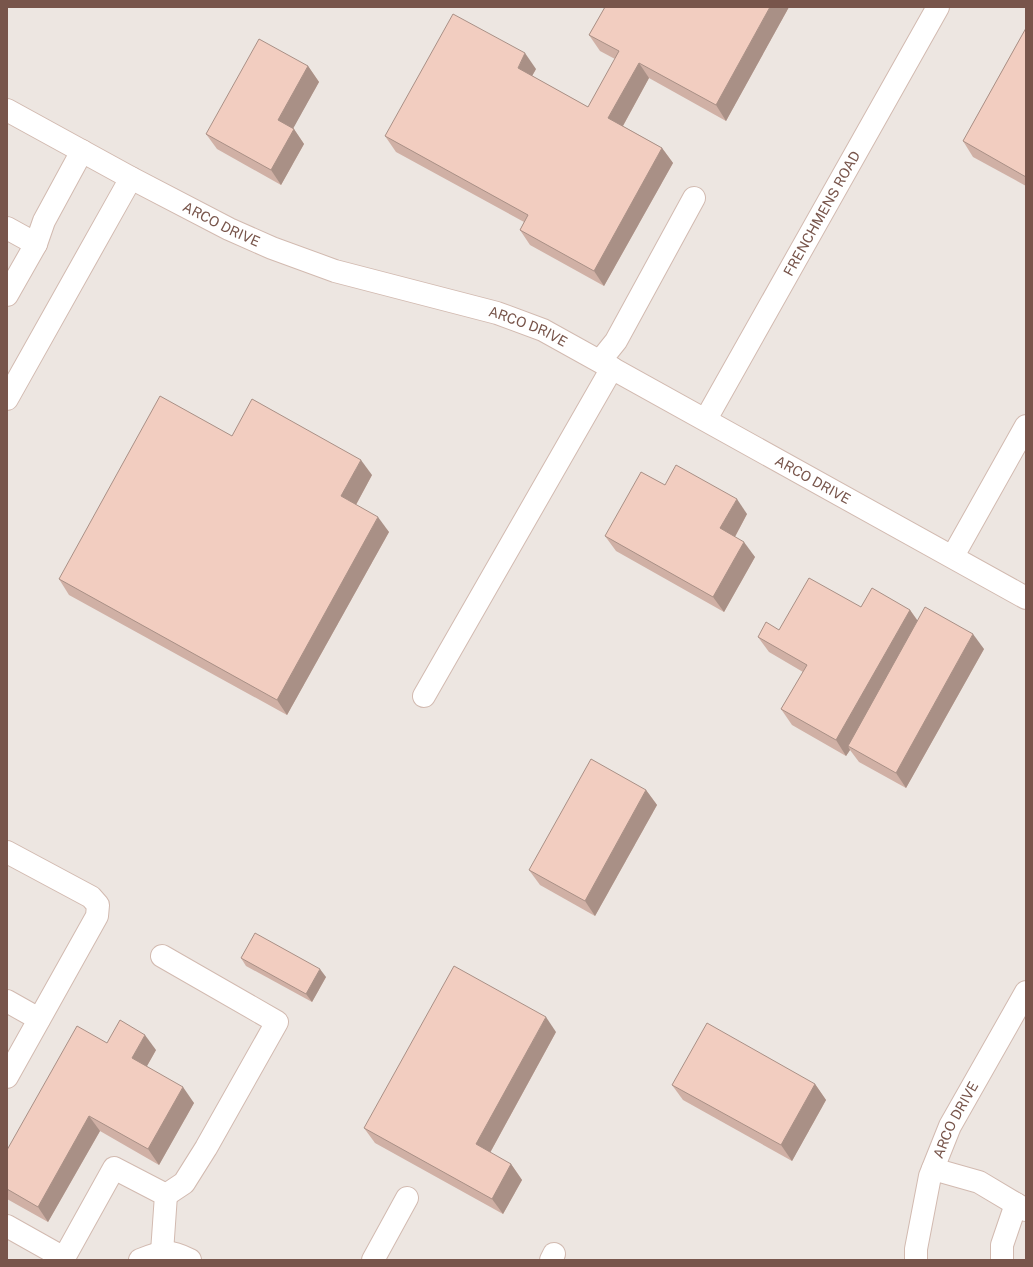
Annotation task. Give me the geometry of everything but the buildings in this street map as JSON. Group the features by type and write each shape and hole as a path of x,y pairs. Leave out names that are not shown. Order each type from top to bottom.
{"street":[{"name":"FRENCHMENS ROAD","path":"706,419 938,7"},
{"name":"ARCO DRIVE","path":"7,110 132,178 230,229 272,248 335,271 497,313 542,330 706,419 1026,598"},
{"path":"7,295 36,244 44,221 82,151"},
{"path":"7,399 132,178"},
{"path":"424,696 606,365 616,341 694,198"},
{"path":"7,228 36,244"},
{"path":"953,556 1026,426"},
{"path":"7,852 90,897 98,905 97,916 7,1078"},
{"path":"162,956 277,1022 202,1154 184,1182 166,1195"},
{"path":"7,1001 39,1019"},
{"name":"ARCO DRIVE","path":"916,1260 917,1242 933,1169 950,1126 1023,1004"},
{"path":"7,1226 64,1258 114,1168 166,1195"},
{"path":"933,1169 979,1182 1021,1207 1002,1245 1002,1260"},
{"path":"162,1252 166,1195"},
{"path":"373,1260 407,1198"},
{"path":"140,1260 162,1252 176,1252 190,1260"}],"shaded area":[{"path":"7,7 1026,7 1026,1260 7,1260"}]}
